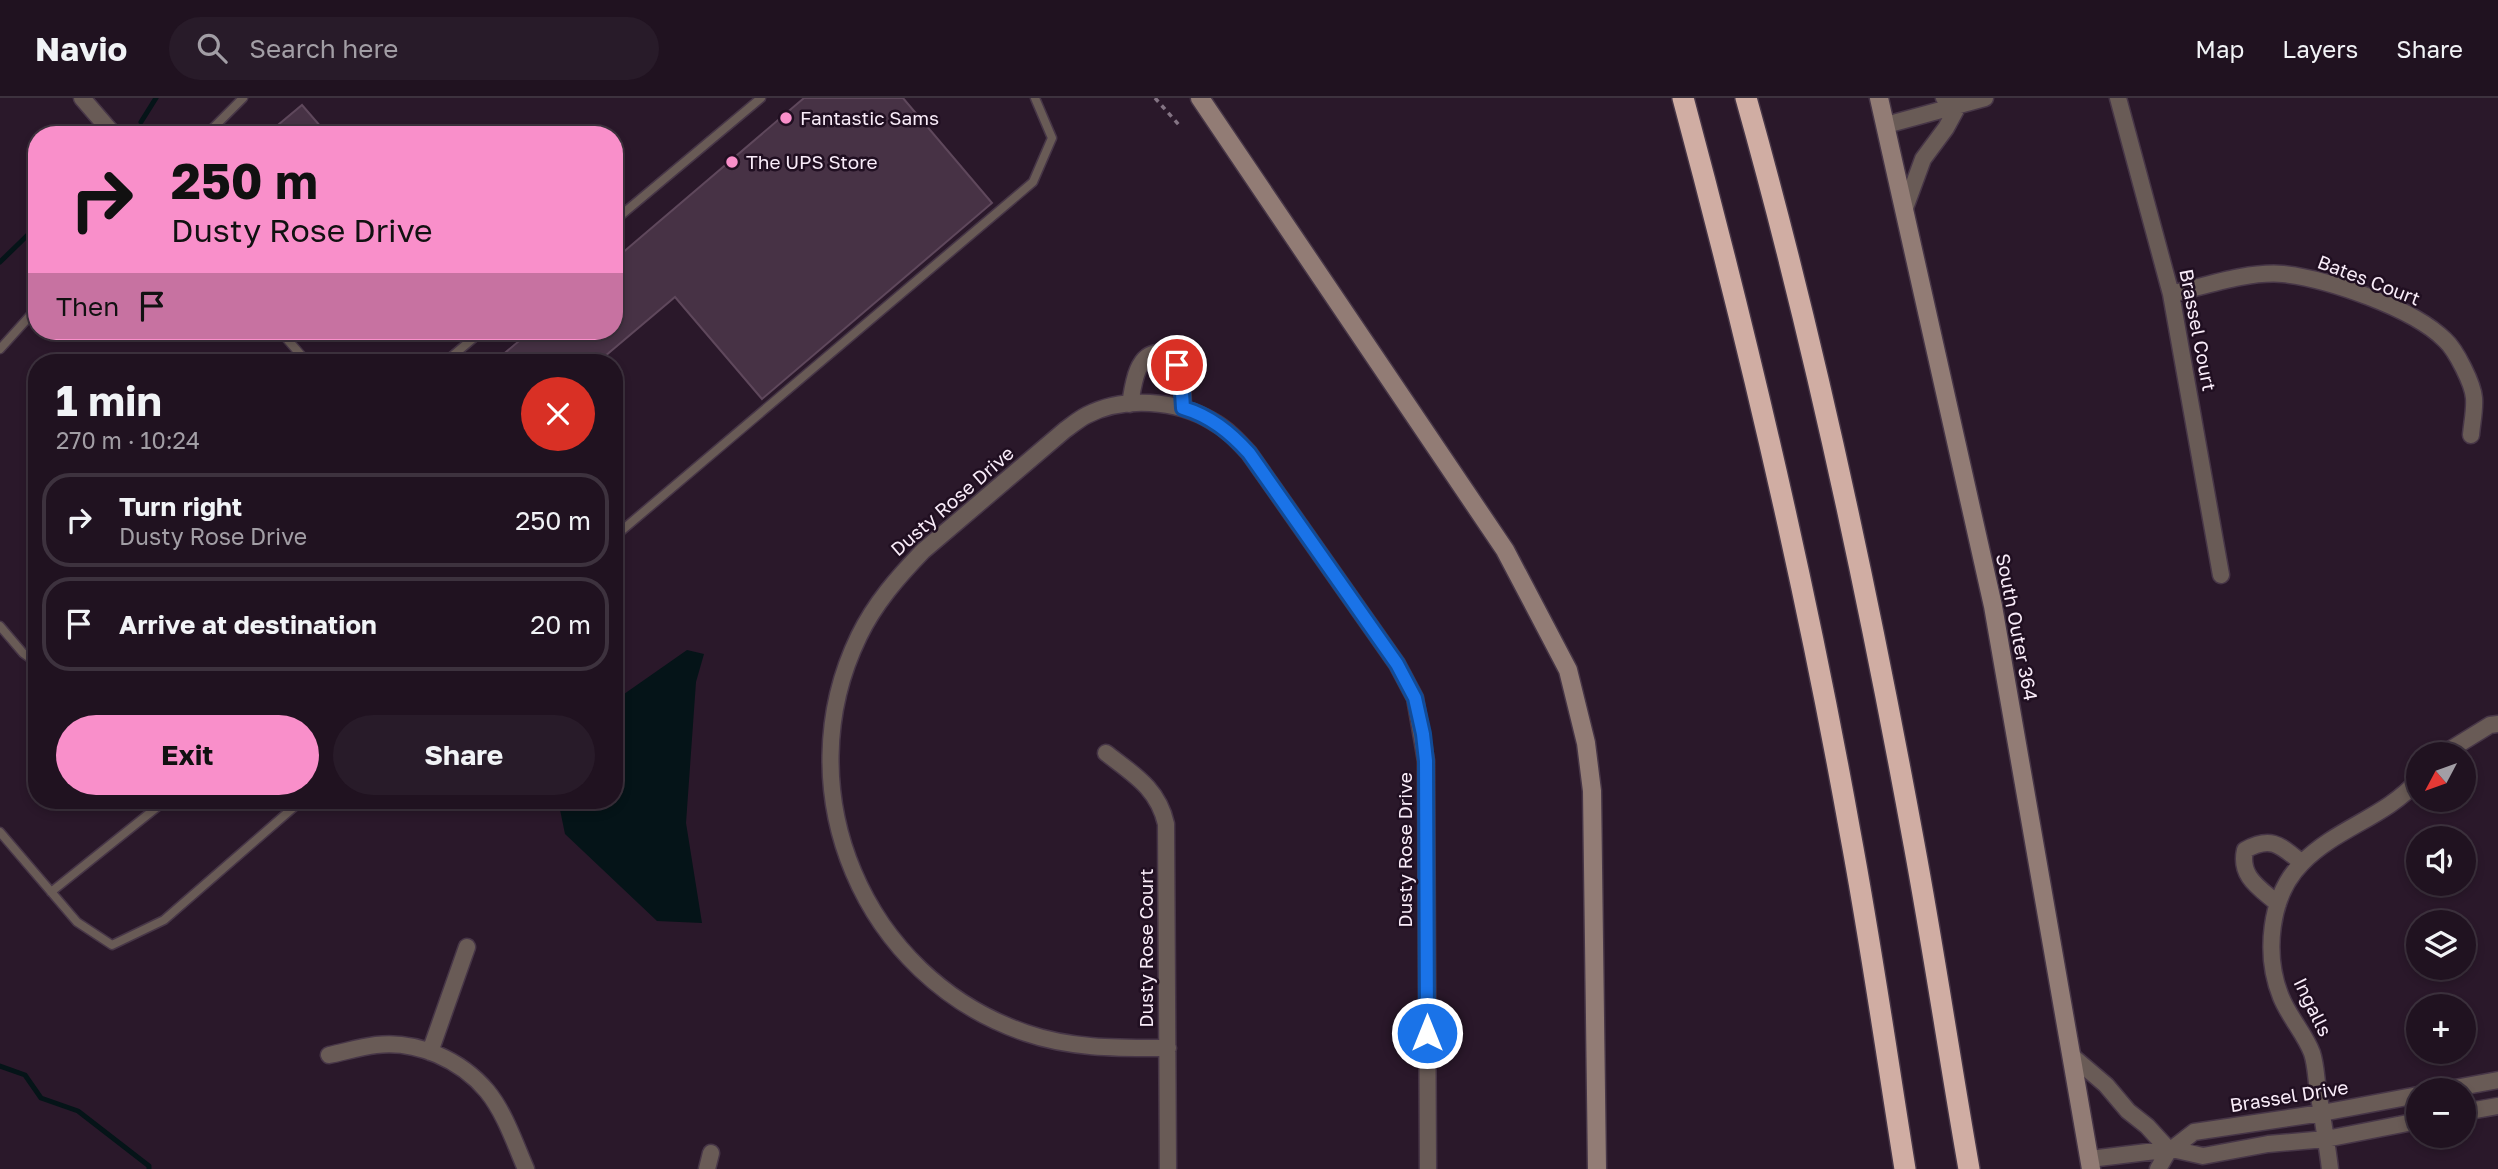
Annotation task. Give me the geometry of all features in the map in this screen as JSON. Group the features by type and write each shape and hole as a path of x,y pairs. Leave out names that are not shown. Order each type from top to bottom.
{"highway":[{"path":"1683,98 1754,381 1821,683 1862,898 1905,1169"},
{"path":"1746,98 1800,305 1866,603 1914,845 1969,1169"}],"main road":[{"path":"1200,98 1505,550 1568,670 1586,743 1592,791 1597,1169"},
{"name":"South Outer 364","path":"1879,98 1993,606 2090,1164"}],"street":[{"path":"82,98 106,126"},
{"path":"1886,125 1951,102 1985,98"},
{"name":"Brassel Court","path":"2118,98 2171,294 2221,575"},
{"path":"1905,208 1923,159 1946,128 1951,102"},
{"name":"Bates Court","path":"2171,294 2238,278 2281,274 2325,282 2408,313 2447,341 2464,370 2474,396 2471,435"},
{"path":"1130,404 1139,367 1153,354 1161,352 1170,355 1177,365 1181,377 1183,408"},
{"name":"Dusty Rose Drive","path":"1168,1048 1107,1048 1051,1040 998,1022 947,993 904,953 867,902 855,877 837,820 831,768 835,714 849,662 869,617 902,573 923,551 1065,430 1088,415 1115,405 1144,402 1183,408 1213,421 1232,435 1249,453 1397,664 1415,698 1426,761 1428,1169"},
{"path":"2462,742 2490,725 2498,724"},
{"name":"Dusty Rose Court","path":"1105,753 1143,782 1162,805 1166,824 1168,1169"},
{"name":"Ingalls","path":"2330,1169 2312,1053 2281,998 2273,968 2273,925 2279,899 2302,863 2349,828 2376,815 2406,794"},
{"path":"2278,904 2246,874 2243,863 2245,850 2259,842 2278,844 2302,863"},
{"path":"430,1052 467,947"},
{"path":"329,1055 377,1045 406,1045 456,1063 488,1091 526,1169"},
{"path":"2072,1056 2106,1085 2128,1111 2170,1149"},
{"path":"2476,1084 2498,1080"},
{"name":"Brassel Drive","path":"2158,1169 2170,1149 2194,1132 2406,1097"},
{"path":"2476,1110 2498,1106"},
{"name":"Brassel Drive","path":"2090,1164 2170,1149 2203,1156 2268,1144 2326,1139 2406,1123"}],"lane":[{"path":"215,126 243,98"},
{"path":"623,213 761,98"},
{"path":"623,529 1033,181 1052,138 1035,98"},
{"path":"0,349 28,318"},
{"path":"288,340 300,354"},
{"path":"455,354 471,340"},
{"path":"0,626 28,657"},
{"path":"51,892 155,809"},
{"path":"0,832 77,922 112,945 164,920 292,809"}],"path":[{"path":"1155,98 1179,125"}],"shaded area":[{"path":"687,650 704,654 696,682 686,823 702,923 657,921 565,834 560,809 623,809 623,695"}],"building":[{"path":"804,98 903,98 992,203 762,399 675,297 607,354 504,354 520,340 623,340 623,252"},
{"path":"302,105 320,126 277,126"}],"waterway":[{"path":"141,122 156,98"},
{"path":"0,262 28,235"},
{"path":"0,1066 25,1075 41,1098 78,1111 149,1166 149,1169"}],"place":[{"name":"Fantastic Sams","path":"786,118"},
{"name":"The UPS Store","path":"732,162"}],"route":[{"path":"1177,365 1181,377 1183,408 1213,421 1232,435 1249,453 1397,664 1415,698 1426,761 1427,1033"}]}
